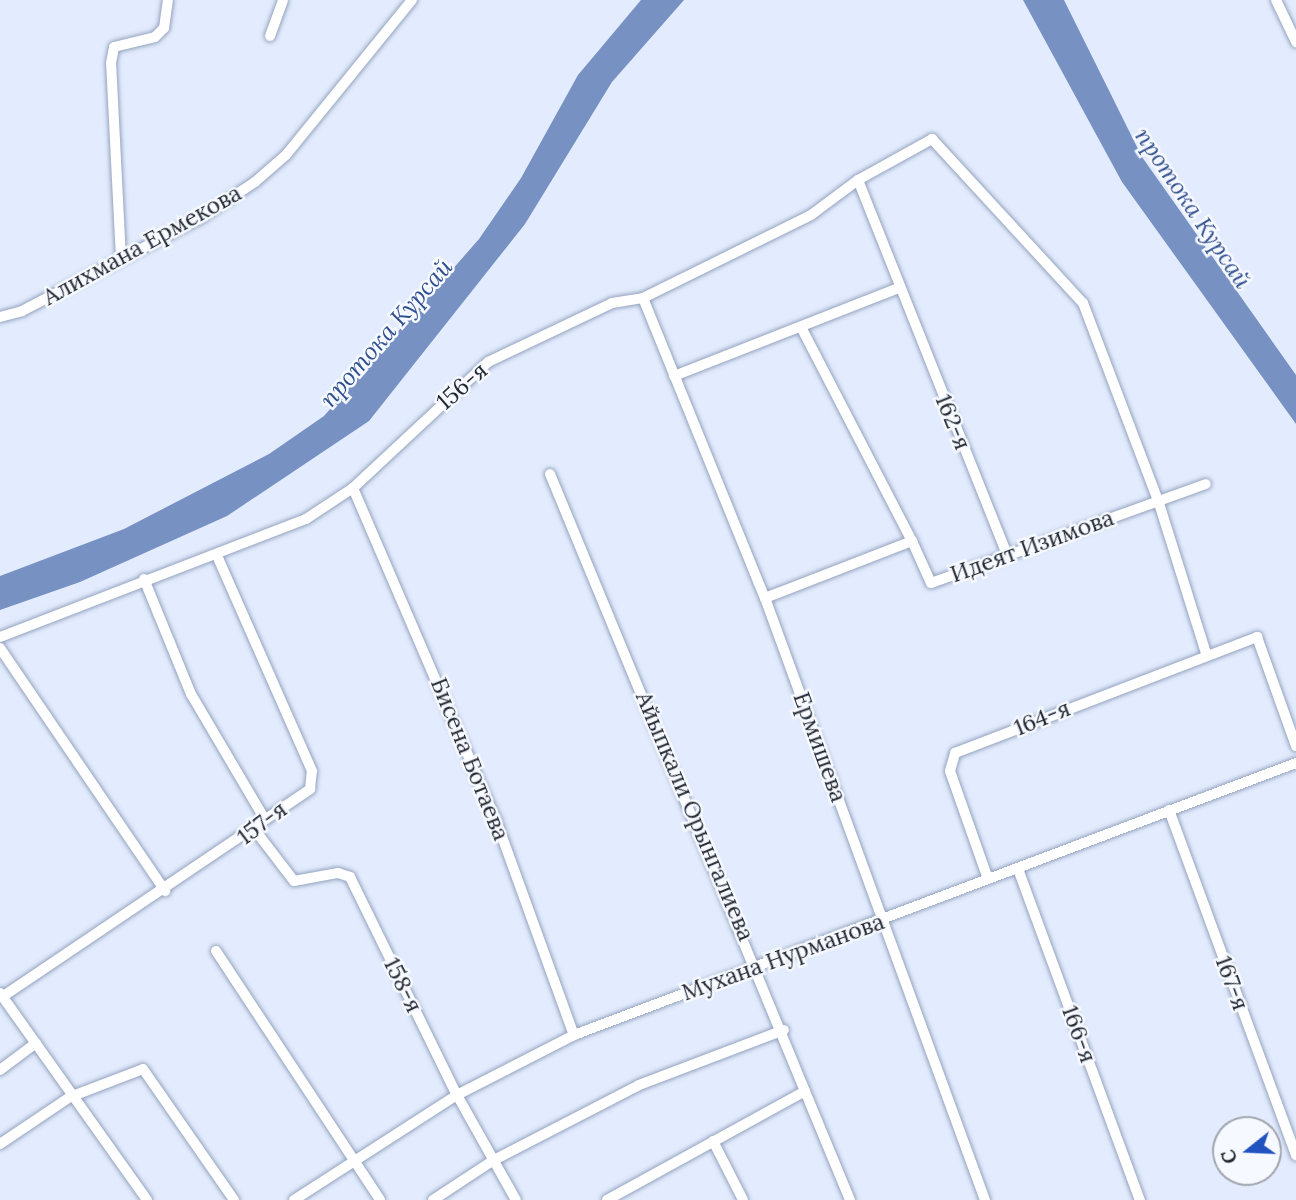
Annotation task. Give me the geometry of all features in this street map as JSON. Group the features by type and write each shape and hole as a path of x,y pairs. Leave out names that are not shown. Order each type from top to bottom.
{"street":[{"path":"121,259 111,63 114,47 155,37 164,28 168,0"},
{"path":"270,36 283,0"},
{"name":"Алихмана Ермекова","path":"0,317 121,259 224,203 286,155 412,0"},
{"path":"1276,0 1296,42"},
{"path":"1284,16 1296,12"},
{"name":"156-я","path":"0,637 144,579 217,556 306,519 353,488 488,362 612,303 643,298 811,215 858,180 932,139 1083,303 1158,500"},
{"name":"162-я","path":"858,180 898,288 1008,556"},
{"path":"674,376 898,288"},
{"name":"Ермишева","path":"643,298 765,597 985,1200"},
{"path":"765,597 912,541 802,327"},
{"name":"Айыпкали Орынгалиева","path":"550,474 758,966 850,1200"},
{"name":"Идеят Изимова","path":"912,541 931,583 1206,484"},
{"name":"Бисена Ботаева","path":"353,488 496,820 574,1035"},
{"path":"1158,500 1206,653"},
{"name":"157-я","path":"1,995 165,891 255,830 264,818 310,789 313,771 217,556"},
{"path":"144,579 191,694 264,818"},
{"name":"164-я","path":"988,879 950,771 955,753 1206,653 1256,637 1296,746"},
{"path":"0,648 165,891"},
{"name":"Мухана Нурманова","path":"294,1200 457,1095 574,1035 1296,763"},
{"name":"167-я","path":"1169,810 1296,1155"},
{"name":"158-я","path":"255,830 294,881 338,873 349,877 457,1095 516,1200"},
{"name":"166-я","path":"1018,869 1140,1200"},
{"path":"216,951 380,1200"},
{"path":"1,995 70,1097 147,1200"},
{"path":"433,1200 494,1160 639,1085 783,1030"},
{"path":"0,1070 36,1043"},
{"path":"0,1144 70,1097 143,1069 234,1200"},
{"path":"607,1200 805,1091"},
{"path":"713,1141 743,1200"}],"water":[{"path":"641,0 684,0 612,82 525,224 369,421 227,516 80,582 0,610 0,576 124,529 269,454 324,416 479,239 521,178 578,75"},
{"path":"1023,0 1064,0 1142,157 1296,375 1296,424 1122,182"}],"water label":[{"name":"протока Курсай","path":"1193,208"},
{"name":"протока Курсай","path":"386,333"}]}
